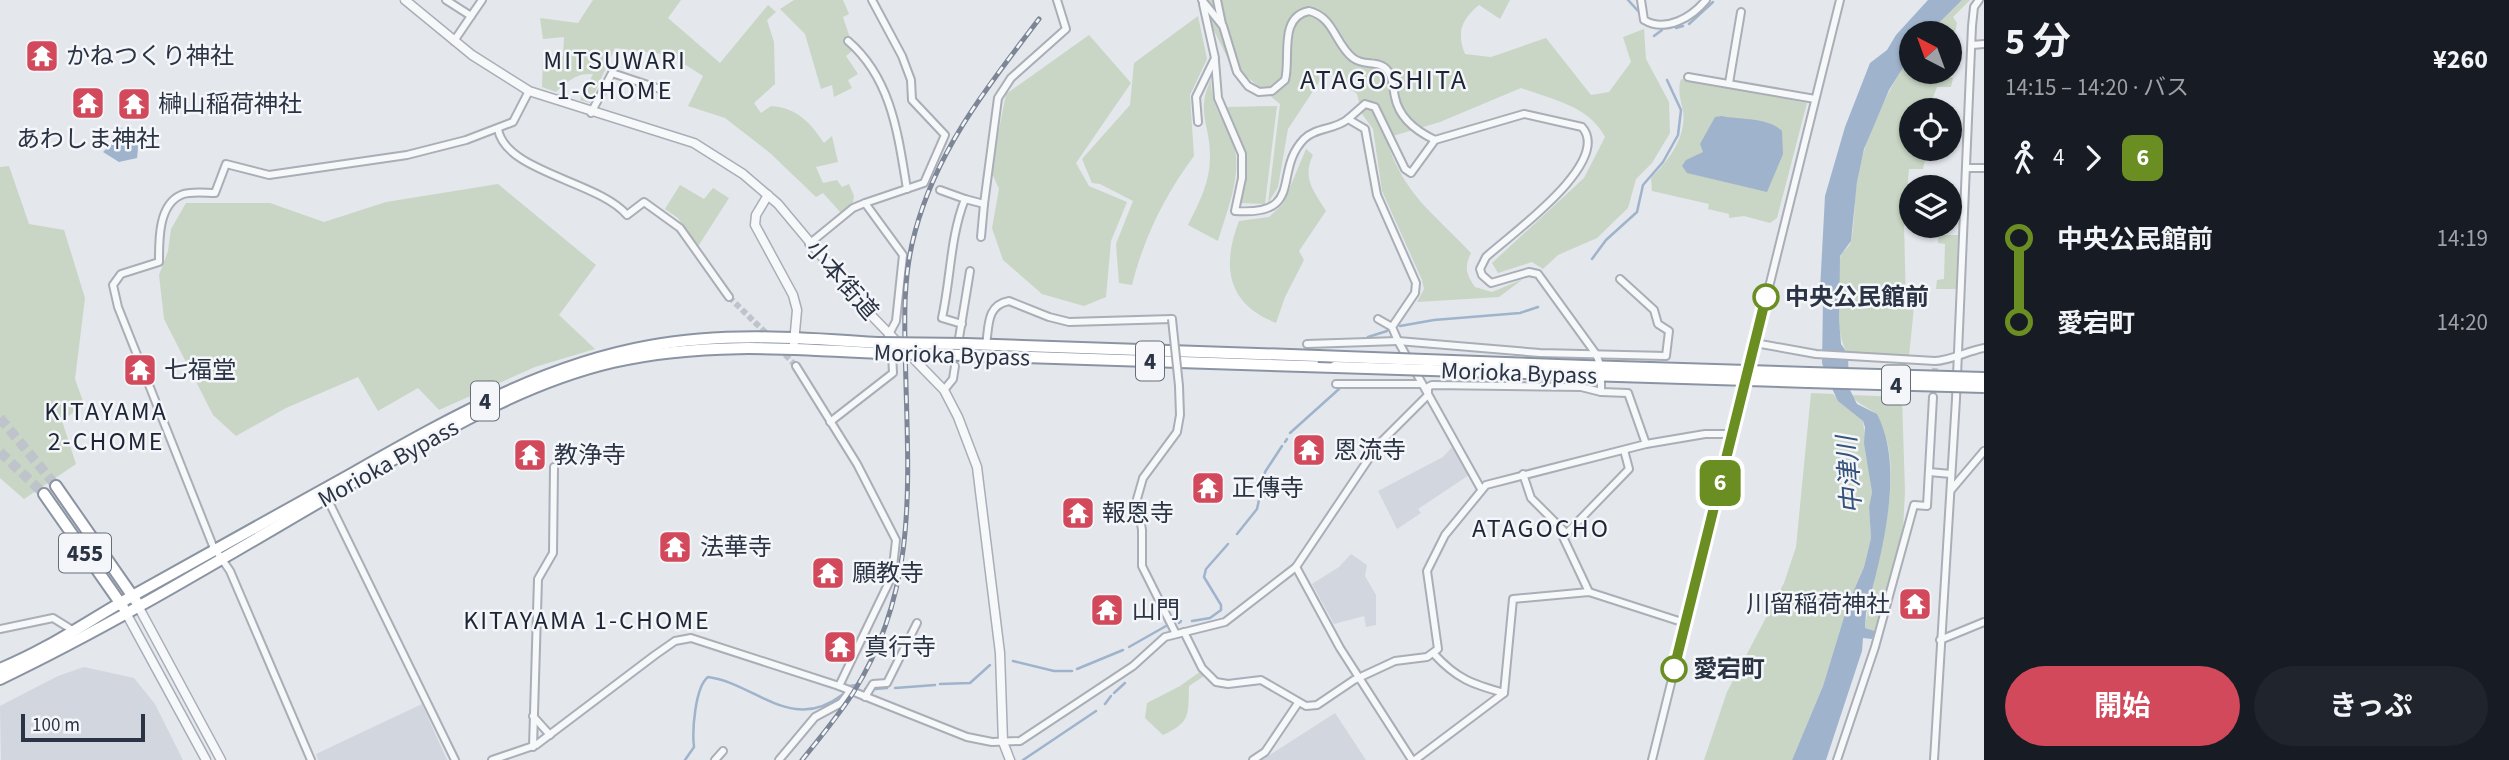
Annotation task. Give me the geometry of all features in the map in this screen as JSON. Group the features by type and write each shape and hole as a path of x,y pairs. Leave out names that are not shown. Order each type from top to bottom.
{"highway":[{"name":"Morioka Bypass","path":"219,555 480,403 541,377 604,356 653,345 723,338 876,348 986,345 1318,356 1745,377 1984,378"},
{"name":"Morioka Bypass","path":"0,669 48,649 465,420 534,388 582,371 629,359 682,350 794,343"},
{"name":"Morioka Bypass","path":"964,346 1335,367 1586,370"},
{"name":"Morioka Bypass","path":"1808,377 1984,387"},
{"name":"455","path":"56,486 136,601"},
{"name":"455","path":"44,494 123,608"},
{"name":"Morioka Bypass","path":"0,680 123,608"}],"street":[{"name":"小本街道","path":"405,0 499,75 529,91 694,144 727,163 768,195 888,332 944,390 958,417 977,467 1000,653 1003,742 1010,760"},
{"path":"446,0 471,16"},
{"path":"454,41 481,0"},
{"path":"809,244 853,208 924,183 946,135 912,100 911,80 902,56 872,0"},
{"path":"981,237 998,98 1011,78 1066,29 1057,0"},
{"path":"1217,0 1242,81 1253,90 1266,92 1277,88 1285,79 1289,32 1293,23 1303,12 1317,13 1327,21 1339,43 1353,58 1364,63 1380,64 1387,69 1400,113 1418,131 1435,139"},
{"path":"1641,0 1644,20 1650,24 1686,18 1706,0"},
{"path":"1652,760 1840,0"},
{"path":"1934,760 1956,398 1973,7 1979,0"},
{"path":"1202,2 1223,26"},
{"path":"1202,2 1215,61 1218,98 1242,154 1242,178 1235,211 1264,212 1275,206 1303,140 1314,132 1340,126 1365,104 1375,107 1405,169 1411,173 1435,139 1524,114 1582,127 1588,134 1588,152 1575,176 1486,257 1480,269 1482,275 1491,283 1530,272 1538,274 1596,354 1601,372 1601,392"},
{"path":"1729,83 1741,12"},
{"path":"848,41 868,61 889,101 907,189"},
{"path":"1972,45 1984,44"},
{"path":"1198,122 1196,97 1215,61"},
{"path":"591,113 612,73 660,89"},
{"path":"1688,77 1815,99"},
{"path":"311,760 230,571 219,555 118,307 113,285 121,274 159,262 159,234 169,203 182,194 215,193 226,164 269,175 373,162 467,140 513,122 529,91"},
{"path":"1348,119 1364,129 1377,195 1416,283 1412,297 1392,327"},
{"path":"498,129 500,140 515,153 549,173 587,187 627,215 645,202 663,214 680,228 729,297"},
{"path":"1966,169 1984,168"},
{"path":"940,190 984,204"},
{"path":"768,195 756,215 755,225 793,295 797,310 794,343"},
{"path":"962,324 942,318 949,286 952,236 965,199"},
{"path":"830,422 893,373 894,358 888,332 895,321 903,255 865,203"},
{"path":"964,346 962,324 970,271"},
{"path":"1307,344 1398,341 1667,356 1669,331 1658,324 1654,310 1620,279"},
{"path":"986,345 991,313 997,304 1009,300 1049,317 1069,322 1171,318 1179,386 1177,432 1143,478 1137,499 1142,530 1142,566 1202,668 1216,681 1228,684 1261,680 1298,703 1317,705 1395,661 1412,661 1434,654 1439,643 1427,572 1446,535 1480,489 1486,485 1646,444 1705,434 1732,434"},
{"path":"1378,319 1392,327 1480,489"},
{"path":"1755,343 1805,352 1935,364 1957,353 1984,348"},
{"path":"1318,356 1324,345"},
{"path":"796,366 857,464 893,530 897,549 892,576 839,686"},
{"path":"944,390 953,379 955,366"},
{"path":"1336,384 1422,384"},
{"path":"492,760 533,747 655,654 675,641 691,638 839,686 967,737 1003,742 1020,741 1133,666 1165,637 1224,622 1296,568 1378,445 1428,395 1428,387 1432,385 1581,387 1601,392 1628,393 1646,444"},
{"path":"1837,760 1875,647 1914,505 1927,506 1933,397"},
{"path":"1590,593 1563,537 1629,468 1624,450"},
{"path":"1950,491 1984,451"},
{"path":"533,747 538,579 553,553 554,467"},
{"path":"1929,472 1951,474"},
{"path":"1522,474 1531,498 1566,533"},
{"path":"327,498 455,760"},
{"path":"1296,568 1359,679 1414,760 1504,694 1513,599 1590,593 1685,624"},
{"path":"136,601 221,760"},
{"path":"123,608 206,760"},
{"path":"0,629 53,618 75,632"},
{"path":"1940,640 1984,622"},
{"path":"865,697 873,684 887,683 917,623"},
{"path":"1434,654 1452,674 1504,694"},
{"path":"779,760 815,717 841,703 850,691"},
{"path":"1253,760 1265,752 1298,703"},
{"path":"533,716 550,736"},
{"path":"715,760 723,751"}],"shaded area":[{"path":"1453,446 1469,475 1418,509 1421,513 1397,529 1378,491 1443,457"},
{"path":"1351,554 1367,565 1365,576 1376,595 1376,625 1366,627 1364,616 1334,624 1312,584 1339,567"},
{"path":"84,667 134,678 155,704 183,760 1,760 0,706 58,676"},
{"path":"422,704 447,760 318,760 316,754"},
{"path":"1335,713 1366,760 1262,760"}],"green space":[{"path":"593,0 681,0 668,18 720,63 768,5 776,12 767,20 774,42 775,84 754,103 761,113 771,106 796,113 824,143 832,136 838,162 816,167 823,183 837,180 842,187 849,184 854,196 853,202 842,214 823,193 816,197 770,153 725,118 688,106 703,76 670,55 615,48 590,103 580,100 593,74 577,76 556,92 542,87 543,57 563,56 564,37 543,39 540,18 578,23"},
{"path":"794,0 843,0 849,14 843,17 850,38 843,42 853,50 846,56 858,74 848,80 852,88 834,97 832,85 821,89 805,34 780,9"},
{"path":"1199,0 1510,0 1500,19 1479,5 1468,15 1461,33 1465,54 1491,57 1546,38 1591,95 1609,92 1631,62 1623,37 1644,29 1646,59 1669,102 1670,133 1652,163 1636,179 1628,208 1597,238 1558,255 1543,269 1532,262 1498,273 1492,263 1584,178 1605,137 1598,126 1569,105 1521,88 1440,122 1386,138 1393,158 1411,189 1471,253 1467,270 1475,287 1492,292 1523,279 1499,297 1417,302 1424,289 1422,280 1382,191 1373,129 1362,114 1357,94 1327,70 1288,129 1278,187 1268,203 1280,104 1230,63"},
{"path":"1962,0 1970,0 1953,17 1956,21 1941,21"},
{"path":"1198,16 1207,59 1190,95 1194,156 1157,217 1132,285 1119,283 1116,244 1133,201 1100,184 1092,183 1082,159 1130,105 1134,63"},
{"path":"1089,35 1131,83 1076,163 1089,186 1127,202 1111,241 1106,297 1084,306 1042,294 1003,260 992,228 999,189 991,171 1006,94"},
{"path":"1899,75 1899,84 1952,84 1951,87 1937,87 1933,98 1899,98 1899,161 1925,161 1923,169 1909,169 1908,175 1899,175 1899,238 1904,238 1906,305 1914,307 1909,356 1847,352 1840,333 1837,306 1838,267 1842,253 1851,241 1860,165 1871,132"},
{"path":"1211,79 1214,101 1233,141 1236,161 1232,196 1218,241 1188,225 1203,192 1210,167 1204,101"},
{"path":"1681,79 1807,103 1777,218 1770,223 1744,216 1729,218 1729,214 1708,209 1709,204 1652,191 1651,178 1670,156 1682,130 1683,111 1679,91"},
{"path":"1277,106 1265,204 1240,203 1245,174 1244,154 1227,107"},
{"path":"1306,149 1313,155 1309,170 1310,184 1326,211 1299,251 1304,260 1285,297 1276,323 1247,306 1238,295 1230,269 1230,254 1239,221 1269,217 1283,204"},
{"path":"9,166 29,224 64,230 85,298 75,379 84,404 62,421 76,464 24,499 0,478 0,167"},
{"path":"498,184 596,265 559,315 595,349 535,367 439,410 418,388 378,411 358,377 286,408 236,436 213,415 164,319 159,275 168,251 171,229 186,203 270,203 324,222 386,202"},
{"path":"680,185 704,199 713,188 729,198 697,248 678,218 665,209"},
{"path":"1938,238 1958,238 1956,289 1936,289 1937,280 1944,279 1945,244 1938,243"},
{"path":"1811,393 1833,394 1863,421 1872,492 1869,507 1871,538 1864,567 1848,604 1823,686 1792,760 1704,760 1727,692 1784,583 1796,547"},
{"path":"1851,395 1902,397 1905,492 1903,530 1875,631 1865,628 1886,522 1891,468 1887,442 1879,419"},
{"path":"1201,671 1204,676 1189,686 1186,716 1179,726 1163,735 1145,718 1147,703 1180,686"}],"water":[{"path":"1928,0 1962,0 1941,21 1909,21"},
{"path":"1899,32 1899,74 1889,90 1864,149 1857,182 1851,241 1840,256 1839,320 1841,344 1848,354 1849,388 1857,404 1877,414 1890,460 1884,539 1866,613 1865,628 1875,631 1872,639 1863,638 1862,651 1826,760 1792,760 1823,686 1848,604 1864,567 1871,538 1869,507 1872,492 1864,443 1865,427 1863,421 1838,401 1822,363 1823,300 1820,290 1825,196 1845,127 1870,63 1887,50"},
{"path":"1715,117 1762,121 1782,131 1783,154 1767,192 1687,173 1682,166 1686,160 1703,152 1700,144"},
{"path":"120,127 136,139 137,158 119,162 103,152 114,141 117,128"}],"waterway":[{"path":"1628,0 1639,12"},
{"path":"1689,24 1713,2"},
{"path":"1676,28 1683,26"},
{"path":"1654,36 1662,30"},
{"path":"1592,259 1606,240 1637,212 1643,185 1663,162 1678,135 1681,110 1667,80"},
{"path":"1400,326 1434,320 1520,313 1538,307"},
{"path":"1368,337 1387,331"},
{"path":"1290,433 1339,389"},
{"path":"1237,534 1257,509 1265,472 1282,446"},
{"path":"1192,621 1210,618 1221,610 1221,605 1204,577 1206,569 1228,544"},
{"path":"1129,647 1166,626"},
{"path":"1077,669 1123,650"},
{"path":"1013,661 1054,671 1072,671"},
{"path":"940,684 970,683 990,665"},
{"path":"685,760 694,747 697,699 708,677 725,681 790,708 824,706 842,695"},
{"path":"1114,693 1125,683"},
{"path":"850,686 856,685"},
{"path":"895,688 935,685"},
{"path":"875,689 887,688"},
{"path":"1105,704 1111,696"},
{"path":"1023,760 1096,711"}],"tunnel":[{"path":"729,297 770,337"},
{"path":"779,348 796,366"},
{"path":"1933,397 1935,368"},
{"path":"0,418 56,486"},
{"path":"0,452 44,494"}],"railway":[{"path":"802,760 847,702 873,656 888,619 898,581 907,505 906,289 915,232 936,173 950,146 983,94 1039,19"}],"bus line":[{"name":"6","path":"1674,669 1766,297"}],"place":[{"name":"かねつくり神社","path":"42,56"},
{"name":"あわしま神社","path":"88,103"},
{"name":"榊山稲荷神社","path":"134,104"},
{"name":"中央公民館前","path":"1766,297"},
{"name":"七福堂","path":"140,370"},
{"name":"恩流寺","path":"1309,450"},
{"name":"教浄寺","path":"530,455"},
{"name":"正傳寺","path":"1208,488"},
{"name":"報恩寺","path":"1078,513"},
{"name":"法華寺","path":"675,547"},
{"name":"願教寺","path":"828,573"},
{"name":"川留稲荷神社","path":"1915,604"},
{"name":"山門","path":"1107,610"},
{"name":"真行寺","path":"840,647"},
{"name":"愛宕町","path":"1674,669"}],"district":[{"name":"MITSUWARI 1-CHOME","path":"615,75"},
{"name":"ATAGOSHITA","path":"1384,79"},
{"name":"KITAYAMA 2-CHOME","path":"106,426"},
{"name":"ATAGOCHO","path":"1541,528"},
{"name":"KITAYAMA 1-CHOME","path":"587,620"}],"water label":[{"name":"中津川","path":"1849,475"}]}
